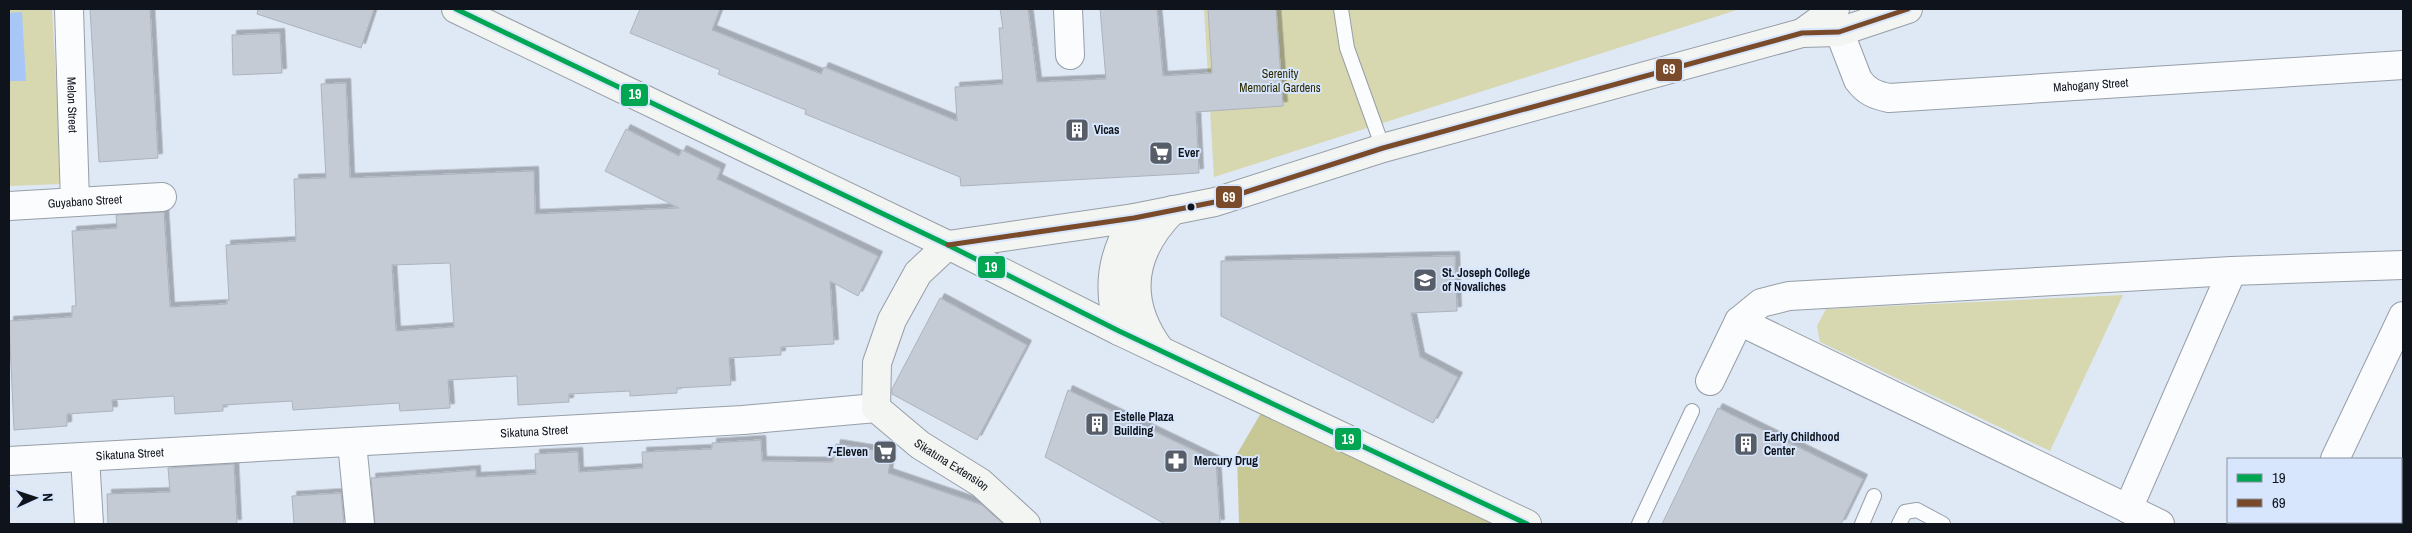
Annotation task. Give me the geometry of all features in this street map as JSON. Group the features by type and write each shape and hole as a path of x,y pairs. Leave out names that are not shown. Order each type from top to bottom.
{"main road":[{"path":"456,9 948,245 1119,331 1527,524"},
{"path":"876,408 877,363 892,320 918,273 948,245 1134,218 1216,202 1383,148 1802,33 1835,17 1908,9"},
{"path":"1161,351 1150,337 1142,320 1136,285 1139,263 1146,244 1158,225 1173,210"},
{"path":"1119,331 1112,297 1113,270 1117,252 1134,218"},
{"name":"Sikatuna Extension","path":"876,408 920,445 981,483 1026,524"}],"street":[{"name":"Melon Street","path":"69,9 75,202"},
{"path":"1068,9 1070,55"},
{"name":"Mahogany Street","path":"1835,17 1858,80 1866,90 1889,98 2403,65"},
{"name":"Guyabano Street","path":"9,206 162,197"},
{"path":"1710,382 1739,321 1761,303 1789,296 2232,271 2403,266"},
{"path":"2128,509 2232,271"},
{"path":"2335,458 2403,316"},
{"path":"1739,321 2160,524"},
{"name":"Sikatuna Street","path":"9,461 743,420 876,408"},
{"path":"352,443 360,524"},
{"path":"85,457 89,524"}],"lane":[{"path":"1342,9 1347,48 1383,148"},
{"path":"1639,524 1692,411"},
{"path":"1862,524 1874,496"},
{"path":"1900,524 1905,512 1917,510 1943,524"}],"green space":[{"path":"9,9 52,9 62,184 9,186"},
{"name":"Serenity Memorial Gardens","path":"1204,9 1740,9 1214,177"},
{"path":"2123,295 2050,451 1820,342 1817,326 1826,309"},
{"path":"1264,408 1510,524 1239,524 1237,454"}],"water":[{"path":"22,12 26,81 9,81 9,13"}],"building":[{"path":"90,9 150,9 158,158 99,162"},
{"path":"258,9 374,9 361,48 257,14"},
{"path":"640,9 720,9 712,30 821,74 824,67 957,121 955,87 1003,84 999,28 1003,28 1000,9 1028,9 1037,82 1106,79 1100,9 1157,9 1163,76 1212,73 1208,9 1276,9 1283,106 1196,112 1199,173 961,186 960,177 805,114 806,110 718,74 720,70 630,33"},
{"path":"280,33 282,73 233,75 232,35"},
{"path":"346,83 350,178 534,171 535,214 679,208 605,171 626,129 679,156 682,150 721,169 717,179 878,256 858,296 830,281 834,344 781,347 781,355 729,358 731,385 677,388 677,393 630,396 630,391 569,394 569,402 518,405 517,376 448,380 450,408 400,411 399,403 293,410 292,401 223,405 223,411 175,414 174,396 112,400 113,411 67,414 67,426 14,430 9,321 72,317 72,306 76,306 72,231 117,228 116,215 164,212 170,307 227,304 227,300 229,300 226,245 296,241 294,179 326,178 321,84","holes":["450,263 454,327 396,331 392,265"]},
{"path":"1455,256 1457,311 1411,313 1420,357 1458,377 1433,423 1221,316 1221,261"},
{"path":"940,298 1027,345 977,440 892,394 892,389"},
{"name":"Estelle Plaza Building","path":"1068,390 1216,461 1220,524 1165,524 1045,457"},
{"name":"Early Childhood Center","path":"1718,408 1863,479 1841,524 1662,524"},
{"path":"761,440 762,461 833,462 836,444 892,453 888,473 982,505 1003,524 375,524 371,478 476,470 476,477 536,474 535,454 578,452 579,472 643,468 642,452 712,449 712,443"},
{"path":"234,464 237,524 108,524 107,494 170,492 168,468"},
{"path":"341,493 344,524 294,524 292,496"}],"transit line":[{"name":"19","path":"456,9 948,245 1119,331 1527,524"},
{"name":"69","path":"948,245 1134,218 1215,202 1383,148 1802,33 1839,32 1908,9"}],"place":[{"name":"Vicas","path":"1077,130"},
{"name":"Ever","path":"1161,153"},
{"name":"St. Joseph College of Novaliches","path":"1425,280"},
{"name":"Estelle Plaza Building","path":"1097,424"},
{"name":"Early Childhood Center","path":"1746,444"},
{"name":"7-Eleven","path":"885,452"},
{"name":"Mercury Drug","path":"1176,461"}]}
